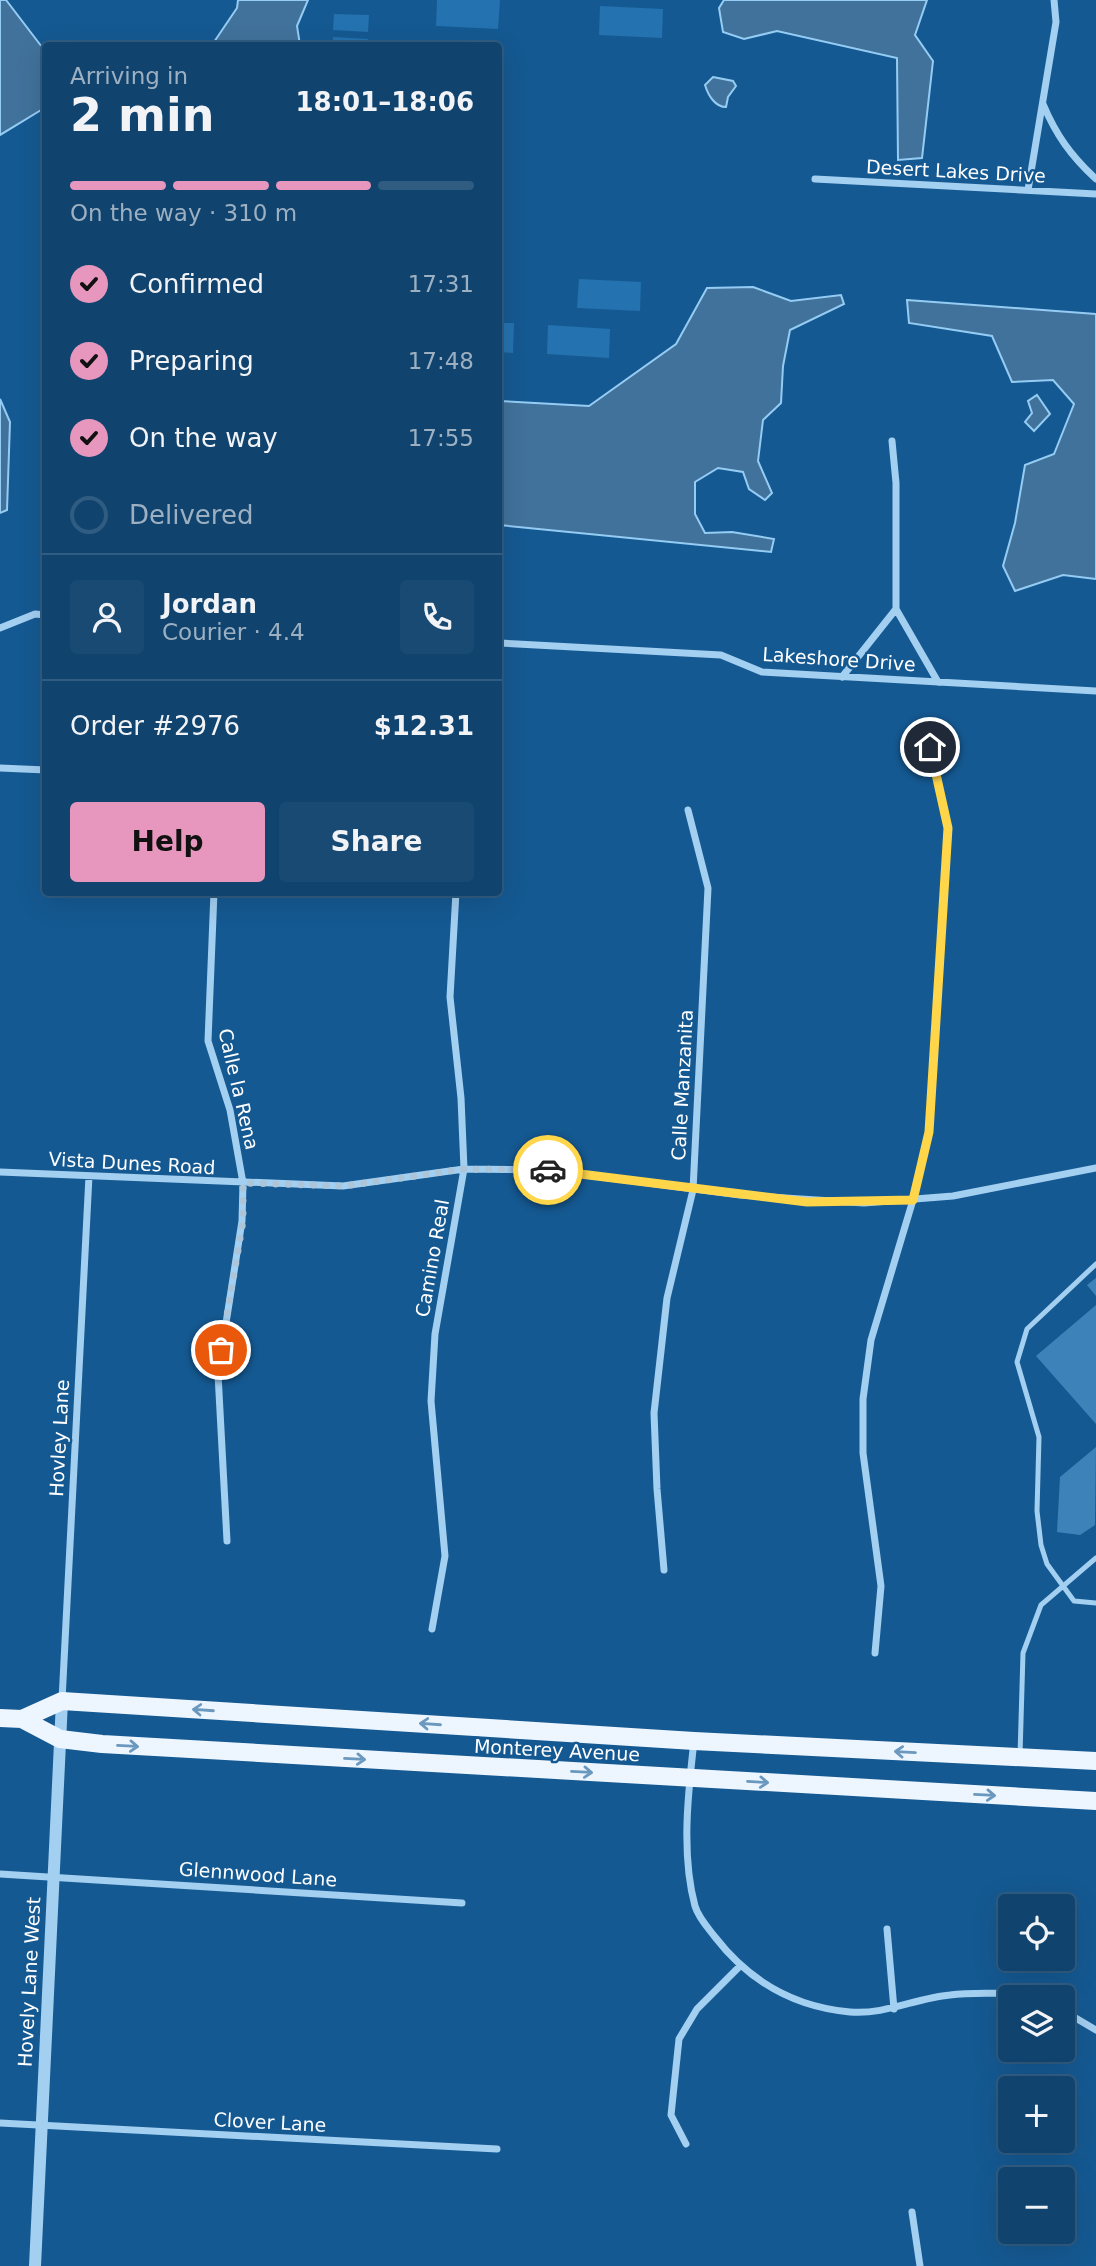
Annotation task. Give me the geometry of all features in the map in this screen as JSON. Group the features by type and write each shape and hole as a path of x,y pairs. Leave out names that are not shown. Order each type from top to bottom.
{"main road":[{"name":"Monterey Avenue","path":"0,1717 22,1718 62,1701 694,1741 1096,1761"},
{"name":"Monterey Avenue","path":"22,1718 60,1739 690,1779 1096,1801"}],"street":[{"path":"1028,190 1056,22 1054,0"},
{"path":"1043,103 1054,131 1072,156 1096,179"},
{"name":"Desert Lakes Drive","path":"815,179 1096,194"},
{"path":"892,442 896,483 897,609 938,682"},
{"path":"842,677 897,609"},
{"path":"0,628 42,610"},
{"path":"35,614 42,615"},
{"name":"Lakeshore Drive","path":"502,643 721,656 762,672 1096,691"},
{"path":"875,1653 881,1586 863,1453 863,1399 871,1340 913,1200 929,1132 948,828 930,747"},
{"path":"0,768 42,770"},
{"name":"Calle Manzanita","path":"664,1570 654,1413 667,1298 693,1190 708,888 688,810"},
{"name":"Calle la Rena","path":"214,896 208,1041 230,1110 243,1183 243,1221 218,1374 228,1541"},
{"name":"Camino Real","path":"432,1629 445,1556 431,1401 435,1334 464,1169 461,1098 450,997 456,896"},
{"name":"Vista Dunes Road","path":"0,1172 344,1186 464,1169 549,1170 693,1190 807,1202 913,1200 953,1196 1096,1168"},
{"name":"Hovley Lane","path":"62,1701 89,1177"},
{"name":"Hovely Lane West","path":"35,2266 62,1701"},
{"path":"694,1741 690,1779 689,1870 696,1909 740,1966 767,1988 807,2003 852,2012 894,2009 949,1994 998,1993"},
{"name":"Glennwood Lane","path":"0,1874 462,1903"},
{"path":"887,1929 894,2009"},
{"path":"686,2144 671,2115 679,2039 697,2009 740,1966"},
{"path":"1075,2016 1094,2026"},
{"name":"Clover Lane","path":"0,2123 497,2149"},
{"path":"912,2212 920,2266"}],"lane":[{"path":"1096,1265 1027,1329 1017,1362 1039,1437 1037,1511 1041,1545 1047,1564 1073,1601 1096,1603"},
{"path":"1020,1758 1023,1653 1041,1605 1096,1558"}],"shaded area":[{"path":"0,0 6,0 42,47 42,109 0,135"},
{"path":"238,0 308,0 297,26 300,42 214,42 237,8"},
{"path":"437,0 500,0 498,29 436,26"},
{"path":"724,0 927,0 915,35 933,61 922,158 898,160 897,58 777,31 744,39 723,32 719,8"},
{"path":"600,6 663,9 662,38 599,35"},
{"path":"334,14 369,15 368,32 333,30"},
{"path":"333,37 368,39 368,42 333,42"},
{"path":"713,77 733,81 736,86 728,97 726,107 715,103 706,89 705,85"},
{"path":"579,279 641,282 640,311 577,308"},
{"path":"753,287 791,301 841,295 844,304 790,330 783,366 781,403 763,420 758,461 772,493 765,500 749,489 743,472 718,468 695,482 695,514 705,533 732,532 774,539 771,552 502,525 502,401 589,406 676,344 707,288"},
{"path":"907,300 1096,314 1096,579 1063,575 1015,591 1003,566 1015,523 1025,465 1054,454 1074,404 1053,380 1012,382 992,336 909,323"},
{"path":"502,323 514,323 513,353 502,352"},
{"path":"548,325 610,329 609,358 547,354"},
{"path":"1037,395 1050,414 1034,431 1025,422 1032,413 1028,401"},
{"path":"0,399 10,422 7,510 0,513"}],"building":[{"path":"1096,1278 1096,1296 1087,1285"},
{"path":"1096,1305 1096,1424 1036,1356"},
{"path":"1096,1447 1095,1525 1080,1535 1057,1532 1060,1477"}],"way so far":[{"path":"221,1350 243,1221 243,1183 344,1186 464,1169 548,1170"}],"route":[{"path":"548,1170 643,1184 807,1202 913,1200 929,1132 948,828 930,747"}]}
